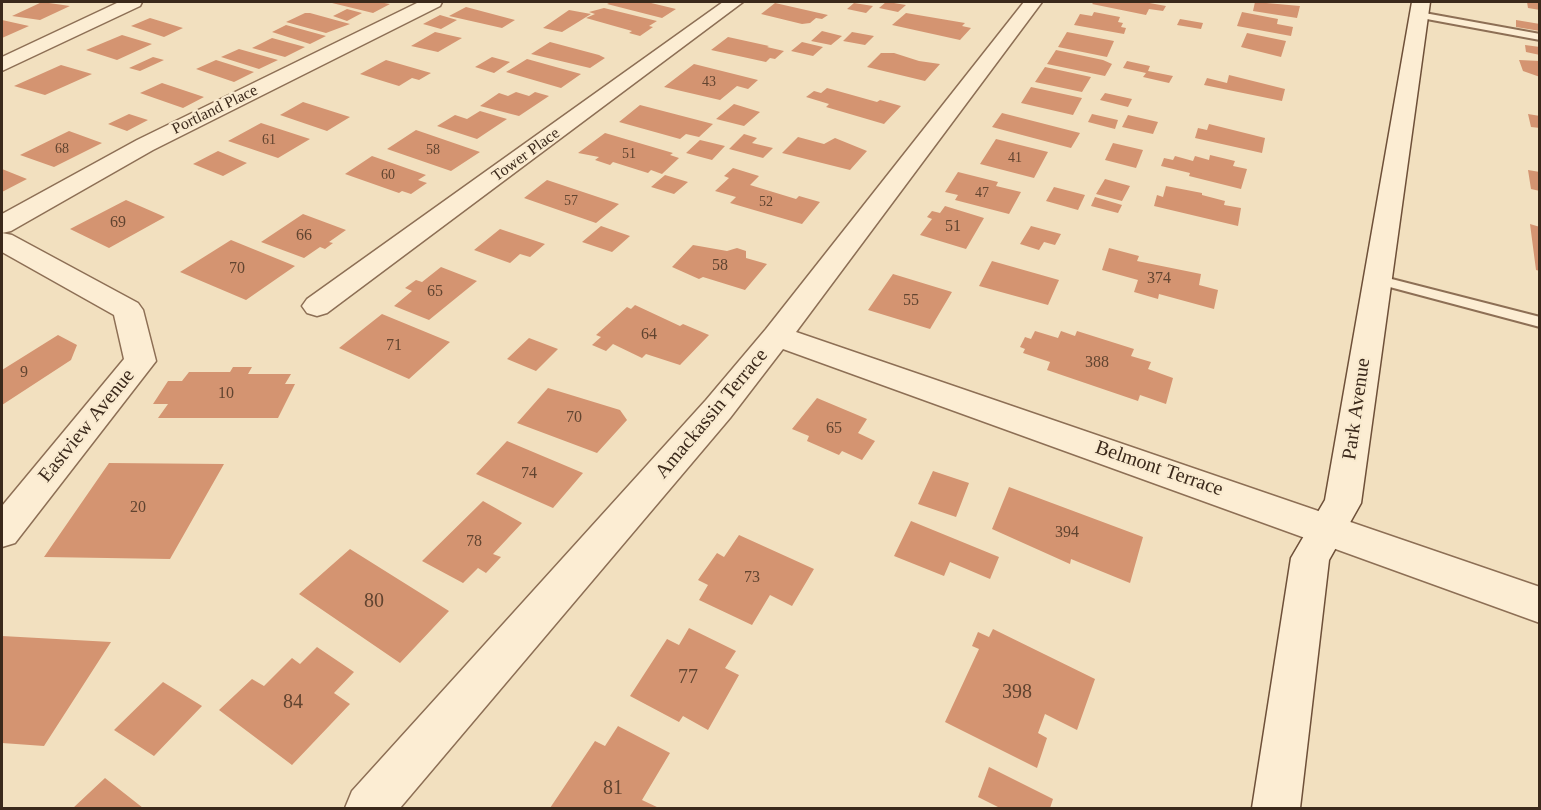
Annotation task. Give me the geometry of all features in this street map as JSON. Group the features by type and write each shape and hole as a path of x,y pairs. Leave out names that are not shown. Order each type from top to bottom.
{"street":[{"path":"2,65 134,2"},
{"name":"Portland Place","path":"2,225 145,145 433,2"},
{"name":"Tower Place","path":"317,306 734,2"},
{"name":"Amackassin Terrace","path":"369,808 718,410 1034,2"},
{"name":"Park Avenue","path":"1276,808 1310,558 1343,503 1376,279 1420,8"},
{"name":"Eastview Avenue","path":"2,241 128,310 140,361 2,532"},
{"name":"Belmont Terrace","path":"777,336 1539,605"}],"lane":[{"path":"1420,8 1539,37"},
{"path":"1376,279 1539,322"}],"building":[{"path":"42,2 70,6 40,20 12,16"},
{"path":"647,2 676,9 662,18 607,4"},
{"path":"886,2 906,5 898,12 879,8"},
{"path":"1094,2 1144,2 1166,6 1163,11 1149,9 1146,15 1092,4"},
{"path":"1255,2 1300,6 1297,18 1253,11"},
{"path":"1527,2 1540,2 1540,10 1528,8"},
{"path":"332,3 390,4 373,13"},
{"path":"775,3 828,15 822,19 816,18 810,23 802,24 761,14"},
{"path":"854,3 873,6 866,13 847,9"},
{"path":"466,7 515,20 502,28 449,16"},
{"path":"604,8 657,21 649,26 653,27 640,36 629,33 632,31 586,18 595,14 589,12"},
{"path":"347,9 362,13 347,21 333,16"},
{"path":"569,10 591,14 562,32 543,28"},
{"path":"1094,12 1120,17 1118,22 1123,23 1121,27 1126,28 1124,34 1074,25 1080,14 1092,16"},
{"path":"1242,12 1278,19 1277,24 1293,27 1291,36 1237,26"},
{"path":"305,13 350,24 326,33 286,22"},
{"path":"906,13 965,23 962,26 971,28 960,40 892,25"},
{"path":"440,15 457,20 441,29 423,24"},
{"path":"150,18 183,28 164,37 131,26"},
{"path":"1180,19 1203,23 1201,29 1177,25"},
{"path":"2,20 29,26 2,38"},
{"path":"1516,20 1540,24 1540,31 1516,27"},
{"path":"286,25 326,36 310,44 272,32"},
{"path":"822,31 842,36 831,45 811,41"},
{"path":"435,32 462,38 438,52 411,46"},
{"path":"852,32 874,36 865,45 843,41"},
{"path":"1067,32 1114,41 1107,57 1058,47"},
{"path":"1247,33 1286,41 1281,57 1241,47"},
{"path":"122,35 152,44 117,60 86,50"},
{"path":"728,37 784,51 775,59 770,58 766,62 711,50"},
{"path":"272,38 305,47 285,57 252,48"},
{"path":"550,42 605,58 590,68 531,54"},
{"path":"802,42 823,47 813,56 791,51"},
{"path":"1525,45 1540,47 1540,55 1526,52"},
{"path":"239,49 278,60 259,69 221,57"},
{"path":"1056,50 1112,64 1105,76 1047,64"},
{"path":"881,53 894,53 919,61 940,64 925,81 867,67"},
{"path":"153,57 164,60 140,71 129,68"},
{"path":"492,57 510,62 494,73 475,67"},
{"path":"527,59 581,74 561,88 506,72"},
{"path":"216,60 254,72 234,82 196,69"},
{"path":"386,60 431,73 419,80 412,78 399,86 360,74"},
{"path":"1519,60 1540,61 1540,77 1523,71"},
{"path":"1127,61 1150,66 1148,71 1173,76 1169,83 1143,77 1146,73 1123,68"},
{"path":"694,64 758,80 748,89 737,86 720,100 664,87"},
{"path":"61,65 92,74 45,95 14,86"},
{"path":"1045,67 1091,77 1082,92 1035,82"},
{"path":"1229,75 1285,89 1282,101 1204,85 1207,78 1227,83"},
{"path":"162,83 204,97 183,108 140,93"},
{"path":"1031,87 1082,98 1073,115 1021,103"},
{"path":"827,88 901,106 884,124 826,107 829,104 806,97 814,91 821,93"},
{"path":"516,92 529,96 535,92 549,96 519,116 480,106 499,93 508,96"},
{"path":"1105,93 1132,99 1128,107 1100,100"},
{"path":"303,102 350,117 327,131 280,115"},
{"path":"734,104 760,112 744,126 716,119"},
{"path":"640,105 713,124 699,137 686,134 680,139 619,122"},
{"path":"480,111 507,119 477,139 437,126 455,115 467,119"},
{"path":"1002,113 1080,133 1071,148 992,127"},
{"path":"129,114 148,120 127,131 108,124"},
{"path":"1092,114 1118,120 1115,129 1088,122"},
{"path":"1528,114 1540,116 1540,128 1531,127"},
{"path":"1128,115 1158,122 1153,134 1122,127"},
{"path":"261,123 310,139 278,158 228,141"},
{"path":"1209,124 1265,138 1262,153 1195,138 1198,128 1207,130"},
{"path":"416,130 480,152 451,171 387,149"},
{"path":"69,131 102,143 54,167 20,155"},
{"path":"605,133 673,153 670,155 679,158 662,174 651,170 648,173 613,162 610,165 595,160 599,157 578,153"},
{"path":"744,134 757,138 752,143 773,148 763,158 729,149"},
{"path":"798,137 824,144 835,138 867,151 850,170 782,153"},
{"path":"996,139 1048,152 1034,178 980,164"},
{"path":"700,140 725,146 712,160 686,153"},
{"path":"1113,143 1143,150 1136,168 1105,160"},
{"path":"218,151 247,163 223,176 193,164"},
{"path":"1210,155 1235,161 1233,166 1247,169 1241,189 1189,176 1190,173 1161,166 1164,158 1173,160 1175,156 1193,161 1195,156 1209,160"},
{"path":"372,156 426,175 418,180 427,183 411,194 402,191 399,193 345,174"},
{"path":"733,168 759,176 750,185 796,199 799,196 820,202 802,224 730,203 736,197 715,191 729,178 724,176"},
{"path":"2,169 27,179 2,192"},
{"path":"1528,170 1540,172 1540,191 1531,189"},
{"path":"958,172 998,182 996,186 1021,192 1009,214 955,200 958,195 945,192"},
{"path":"665,175 688,182 674,194 651,187"},
{"path":"1105,179 1130,186 1122,201 1096,194"},
{"path":"547,180 619,204 596,223 524,198"},
{"path":"1166,186 1202,193 1202,195 1225,201 1224,205 1241,208 1238,226 1154,206 1157,195 1163,197"},
{"path":"1054,187 1085,195 1078,210 1046,201"},
{"path":"1095,197 1122,205 1118,213 1091,206"},
{"path":"126,200 165,217 109,248 70,229"},
{"path":"945,206 984,218 966,249 920,235 932,219 927,217 932,211 940,213"},
{"path":"303,214 346,230 329,242 333,243 325,249 320,247 304,258 261,242"},
{"path":"1530,224 1540,227 1540,271 1536,270"},
{"path":"601,226 630,236 612,252 582,242"},
{"path":"1031,226 1061,234 1055,245 1044,242 1039,250 1020,244"},
{"path":"500,229 545,244 530,257 520,254 510,263 474,250"},
{"path":"231,240 295,266 246,300 180,272"},
{"path":"693,245 727,251 737,248 746,251 746,258 767,264 745,290 703,277 699,279 672,267"},
{"path":"1109,248 1139,256 1137,261 1201,274 1199,285 1218,290 1214,309 1159,294 1158,299 1134,292 1138,280 1102,270"},
{"path":"992,261 1059,280 1048,305 979,286"},
{"path":"441,267 477,281 429,320 394,306 412,291 405,288 416,280 422,282"},
{"path":"893,274 952,292 930,329 868,310"},
{"path":"635,305 680,326 683,324 709,335 680,365 646,354 642,358 613,344 606,351 592,345 601,337 596,335 627,307 631,309"},
{"path":"382,314 450,342 409,379 339,348"},
{"path":"1035,331 1058,338 1061,331 1075,336 1077,331 1134,349 1131,356 1151,362 1148,369 1173,378 1166,404 1140,395 1138,401 1047,370 1050,362 1023,353 1025,349 1020,347 1025,337 1031,339"},
{"path":"58,335 77,345 71,360 2,405 2,370"},
{"path":"529,338 558,349 536,371 507,359"},
{"path":"233,367 252,367 248,374 291,374 285,384 295,384 278,418 158,418 168,404 153,404 168,381 182,381 189,372 230,372"},
{"path":"548,388 620,410 627,420 597,453 517,423"},
{"path":"817,398 867,419 858,433 875,441 862,460 842,451 839,455 807,441 809,436 792,429"},
{"path":"507,441 583,473 553,508 476,474"},
{"path":"109,463 224,464 170,559 44,557"},
{"path":"933,471 969,483 956,517 918,504"},
{"path":"1009,487 1143,537 1130,583 1071,559 1070,564 992,529"},
{"path":"483,501 522,523 493,554 501,557 486,573 478,568 463,583 422,561"},
{"path":"911,521 999,557 990,579 950,562 944,576 894,556"},
{"path":"739,535 814,569 792,606 770,595 752,625 699,600 708,585 698,580 717,553 724,557"},
{"path":"350,549 449,611 400,663 299,594"},
{"path":"689,628 736,651 725,668 739,675 708,730 683,716 679,722 630,696 667,639 679,645"},
{"path":"993,629 1095,679 1077,730 1045,714 1038,733 1047,738 1037,768 945,722 979,649 972,646 978,632 989,637"},
{"path":"2,636 111,642 44,746 2,743"},
{"path":"317,647 354,672 334,693 350,704 292,765 219,710 252,679 264,686 292,658 300,664"},
{"path":"163,682 202,706 154,756 114,730"},
{"path":"618,726 670,753 642,800 659,808 550,808 595,741 605,746"},
{"path":"989,767 1053,799 1050,808 1000,808 978,797"},
{"path":"105,778 143,808 73,808"}]}
